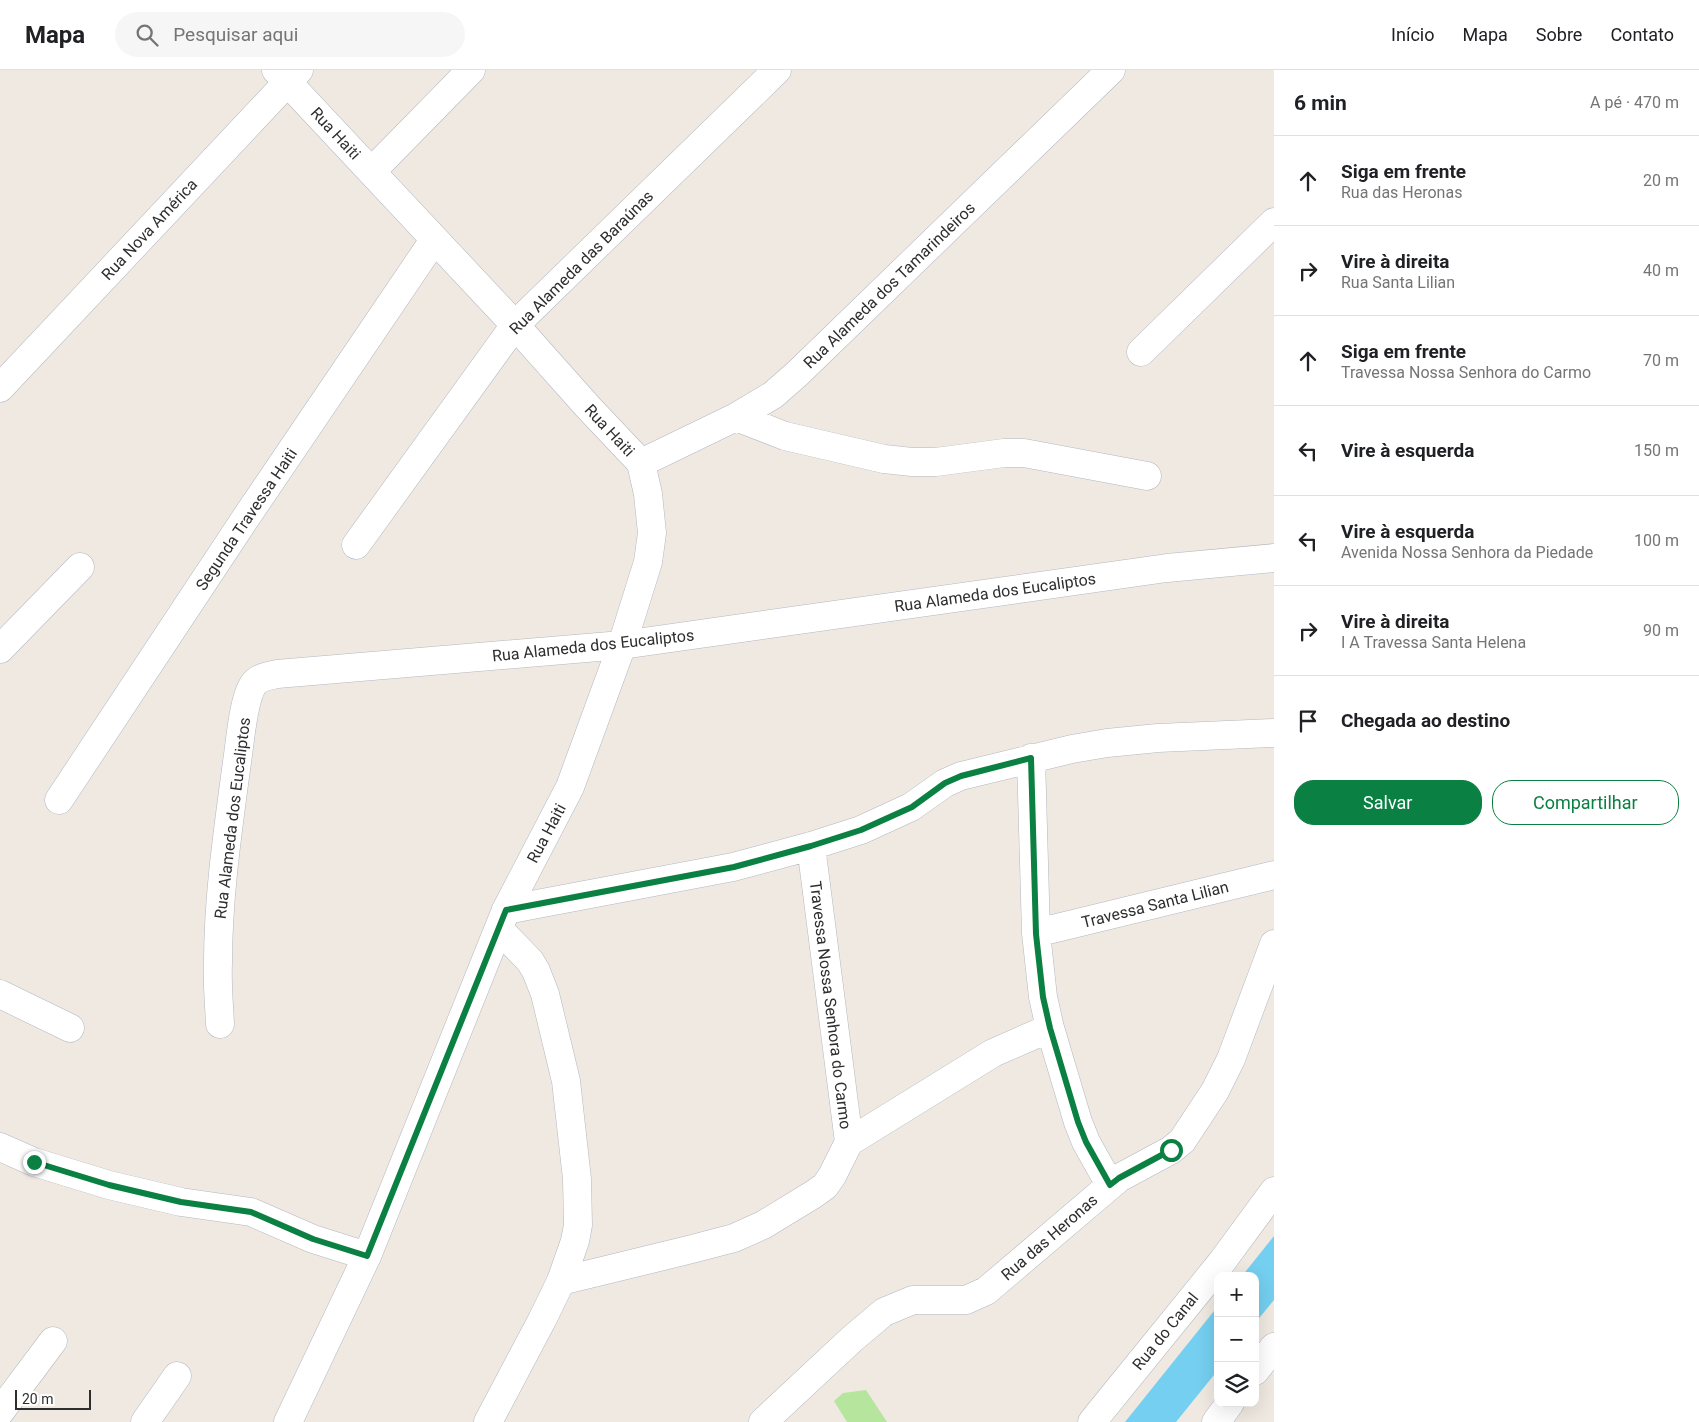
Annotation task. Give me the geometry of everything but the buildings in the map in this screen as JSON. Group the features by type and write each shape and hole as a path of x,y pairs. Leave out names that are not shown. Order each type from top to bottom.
{"street":[{"path":"372,171 470,70"},
{"name":"Rua Alameda das Baraúnas","path":"356,545 515,324 777,70"},
{"name":"Rua Alameda dos Tamarindeiros","path":"642,463 736,417 773,395 1111,70"},
{"name":"Rua Haiti","path":"287,74 434,240 515,324 588,407 642,463 648,494 652,533 648,562 622,645 570,787 502,919 367,1256 288,1422"},
{"name":"Rua Nova América","path":"0,388 287,74"},
{"path":"1141,352 1274,222"},
{"name":"Segunda Travessa Haiti","path":"59,800 247,516 434,240"},
{"path":"736,417 785,436 884,458 912,462 936,462 1004,453 1024,454 1148,476"},
{"name":"Rua Alameda dos Eucaliptos","path":"220,1024 218,964 220,911 226,848 248,696 253,685 258,680 277,674 622,645 1167,568 1274,558"},
{"path":"0,649 80,566"},
{"path":"488,1422 561,1281 575,1241 578,1225 577,1179 566,1081 545,994 536,971 520,950 502,919 734,867 811,846 861,830 912,807 945,783 961,776 1031,758 1072,749 1158,738 1274,733"},
{"path":"1031,758 1036,934 1043,997 1050,1028 1078,1122 1086,1142 1110,1185"},
{"name":"Travessa Nossa Senhora do Carmo","path":"811,846 849,1142 993,1053 1050,1028"},
{"name":"Travessa Santa Lilian","path":"1036,934 1274,875"},
{"name":"Rua das Heronas","path":"763,1422 852,1339 884,1312 913,1300 966,1300 986,1291 1119,1178 1171,1150 1182,1141 1215,1091 1231,1059 1274,944"},
{"path":"0,994 70,1028"},
{"path":"561,1281 734,1238 764,1225 824,1186 832,1176 849,1142"},
{"path":"0,1147 34,1162 109,1185 181,1202 251,1212 313,1239 367,1256"},
{"name":"Rua do Canal","path":"1092,1422 1221,1263 1274,1191"},
{"path":"0,1412 53,1341"},
{"path":"1259,1366 1274,1347"},
{"path":"145,1422 177,1376"},
{"path":"1216,1422 1227,1407"}],"green space":[{"path":"866,1390 887,1422 847,1422 834,1401 843,1393"}],"water":[{"path":"1274,1236 1274,1300 1259,1318 1259,1272 1245,1272"},
{"path":"1214,1311 1214,1375 1176,1422 1125,1422"}],"route":[{"path":"34,1162 109,1185 181,1202 251,1212 313,1239 367,1256 506,910 734,867 811,846 861,830 912,807 945,783 961,776 1031,758 1036,934 1043,997 1067,1089 1078,1122 1086,1142 1110,1185 1139,1166 1171,1150"}]}
